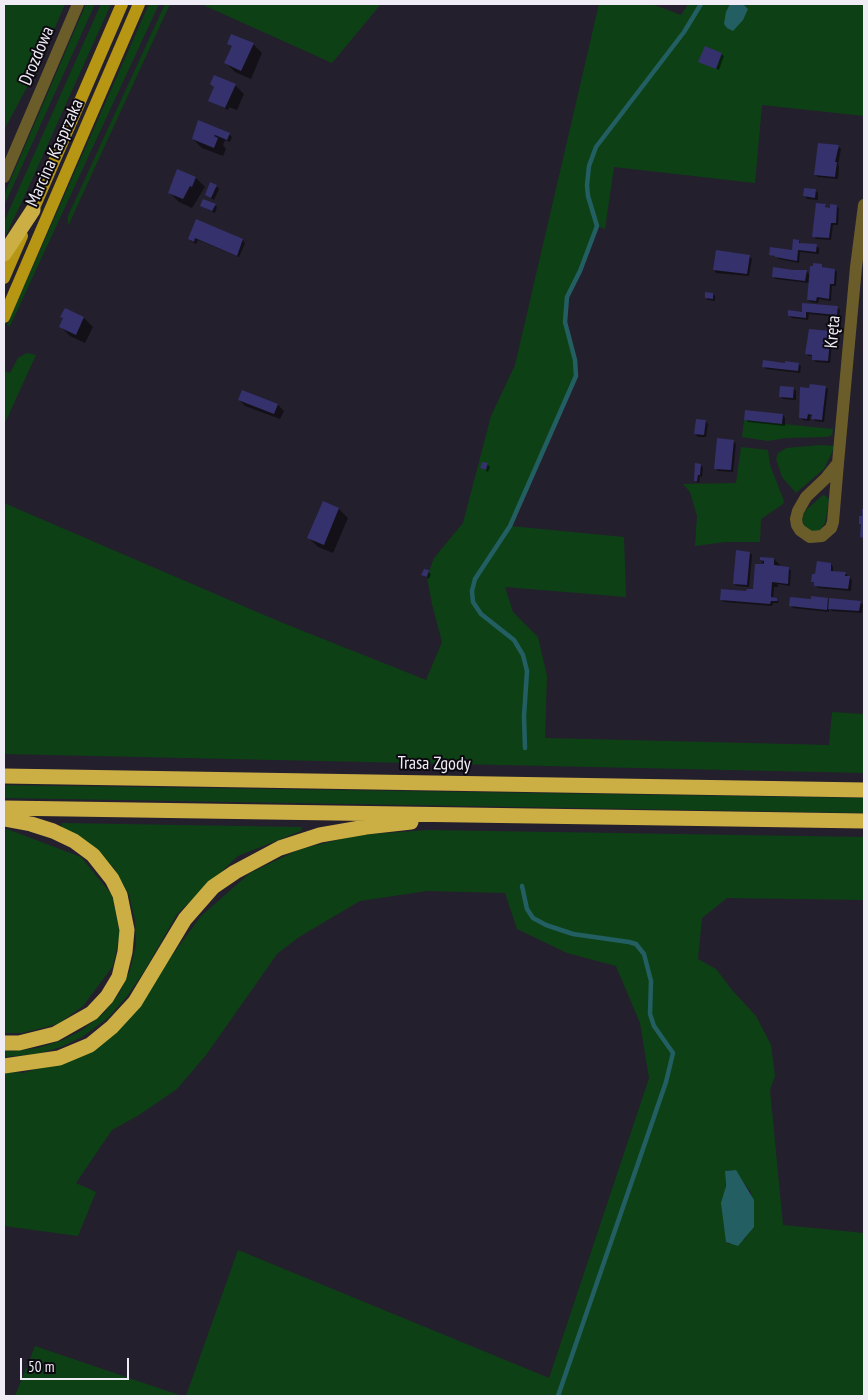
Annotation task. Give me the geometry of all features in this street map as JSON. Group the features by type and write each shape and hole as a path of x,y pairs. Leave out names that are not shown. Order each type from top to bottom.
{"highway":[{"path":"4,254 33,210"},
{"name":"Trasa Zgody","path":"4,776 864,790"},
{"path":"4,808 864,821"},
{"path":"4,1066 59,1058 90,1045 112,1027 135,1002 185,919 213,888 235,872 261,857 280,848 320,835 366,827 481,815"},
{"path":"4,819 53,831 93,855 112,879 120,895 127,930 125,952 119,977 107,997 92,1013 55,1034 19,1043 4,1043"}],"main road":[{"name":"Marcina Kasprzaka","path":"4,278 122,4"},
{"name":"Marcina Kasprzaka","path":"4,317 139,4"}],"street":[{"name":"Drozdowa","path":"4,177 78,4"},
{"name":"Kręta","path":"838,462 826,478 806,497 798,511 797,525 800,530 810,537 822,536 831,528 838,462 856,268 864,205"}],"green space":[{"path":"4,4 65,4 39,65 4,130"},
{"path":"86,4 95,4 4,206 4,195"},
{"path":"101,4 111,4 4,239 4,222"},
{"path":"149,4 159,4 10,326 7,325"},
{"path":"165,4 170,4 68,226 68,216"},
{"path":"201,4 381,4 332,63"},
{"path":"599,4 652,4 681,15 688,4 864,4 864,116 762,105 755,183 614,167 605,229 597,226 580,271 567,297 565,322 575,360 576,376 510,526 624,537 626,597 505,587 513,612 538,637 547,676 545,738 829,745 832,712 864,714 864,773 4,754 4,503 278,621 426,680 442,642 427,577 434,558 463,523 491,416 515,365"},
{"path":"27,353 36,355 4,425 4,371 10,373 18,358"},
{"path":"744,420 833,429 832,435 827,437 786,438 768,441 742,437"},
{"path":"821,445 835,446 824,469 796,493 782,477 776,459 778,453 786,448"},
{"path":"741,447 768,450 770,465 784,501 783,504 761,519 760,542 725,542 695,546 697,516 690,492 683,484 736,483"},
{"path":"823,495 829,500 825,523 819,531 814,532 806,529 802,520 803,515"},
{"path":"4,785 864,798 864,813 4,798"},
{"path":"61,823 302,827 301,831 238,856 177,914 145,970 128,995 108,1018 82,1037 61,1047 37,1054 4,1057 4,1050 38,1048 63,1040 82,1030 104,1013 119,994 130,970 136,945 135,920 129,895 114,868 91,845 62,827"},
{"path":"4,828 81,857 112,895 120,934 113,966 83,1006 58,1024 22,1033 4,1033"},
{"path":"429,830 864,837 864,900 727,898 702,918 698,959 716,969 756,1016 771,1045 775,1076 770,1090 783,1225 864,1233 864,1396 186,1396 238,1250 549,1378 649,1078 640,1023 616,966 567,953 517,929 505,893 427,891 360,901 299,937 277,954 206,1055 177,1089 139,1115 112,1130 76,1183 96,1192 78,1236 4,1226 4,1071 23,1073 91,1052 162,969 201,916 250,873 300,849 358,835","holes":["734,1170 751,1192 754,1224 745,1239 728,1244 726,1238 725,1171"]},
{"path":"35,1346 182,1396 15,1396"}],"shaded area":[{"path":"730,4 743,4 748,9 743,20 733,31 724,24 726,12"},
{"path":"736,1170 754,1200 754,1227 738,1246 726,1242 721,1203 726,1186 725,1171"}],"building":[{"path":"231,34 254,43 241,71 224,63 232,46 227,44"},
{"path":"705,46 722,53 716,69 698,62"},
{"path":"214,75 236,84 225,108 208,101 214,87 210,84"},
{"path":"198,120 230,133 227,140 215,135 218,138 214,148 192,139"},
{"path":"818,143 839,145 835,162 837,162 835,177 814,175"},
{"path":"177,169 196,177 192,187 190,186 183,199 168,193"},
{"path":"210,182 217,185 211,198 205,195"},
{"path":"804,188 816,189 815,198 803,196"},
{"path":"203,199 216,204 212,211 200,206"},
{"path":"816,203 826,204 825,207 830,208 830,204 837,205 836,223 831,223 829,238 812,237"},
{"path":"196,219 243,239 237,256 195,238 194,242 188,239"},
{"path":"793,239 799,240 799,243 817,244 816,252 798,250 797,261 769,255 770,247 792,250"},
{"path":"716,250 750,255 747,274 713,270"},
{"path":"813,263 835,269 834,284 830,284 829,299 817,297 816,301 807,300 810,266 813,266"},
{"path":"773,267 807,270 805,281 772,277"},
{"path":"705,292 713,293 713,299 705,298"},
{"path":"802,303 838,306 837,315 806,312 806,318 788,316 788,310 802,312"},
{"path":"65,308 84,317 76,335 59,327 63,318 60,317"},
{"path":"809,329 831,331 828,361 812,360 812,355 805,354"},
{"path":"763,360 799,363 798,371 762,367"},
{"path":"810,384 826,386 822,420 811,419 812,415 808,414 807,419 799,418 800,387 809,388"},
{"path":"780,386 794,387 793,398 779,397"},
{"path":"242,390 278,404 274,414 238,400"},
{"path":"745,410 783,414 782,424 744,420"},
{"path":"696,419 706,420 704,435 694,434"},
{"path":"717,438 734,440 731,470 714,469"},
{"path":"482,462 488,463 486,470 480,468"},
{"path":"695,463 701,464 700,475 698,475 697,481 694,481"},
{"path":"323,501 339,508 324,545 307,538"},
{"path":"862,509 864,509 864,538 860,537 861,524 859,524 859,516 862,516"},
{"path":"736,550 750,552 747,585 733,584"},
{"path":"760,557 774,558 774,565 789,567 788,584 772,582 771,597 777,598 777,601 771,601 770,604 720,600 721,589 746,591 747,589 753,589 755,564 764,564"},
{"path":"817,561 831,563 831,571 846,572 845,576 850,576 848,589 814,586 814,582 811,582 812,574 815,574"},
{"path":"424,569 429,570 427,577 421,575"},
{"path":"811,596 828,598 827,610 789,606 790,597 811,599"},
{"path":"829,598 861,601 859,611 828,609"}],"waterway":[{"path":"525,748 524,716 527,671 523,655 514,640 481,614 473,602 472,591 475,579 510,526 576,376 575,360 565,322 567,297 580,271 597,226 588,196 587,185 589,166 596,147 684,32 701,4"},
{"path":"522,886 527,909 533,918 546,925 573,934 636,944 644,954 651,981 650,1014 654,1026 673,1053 666,1082 558,1396"}]}
